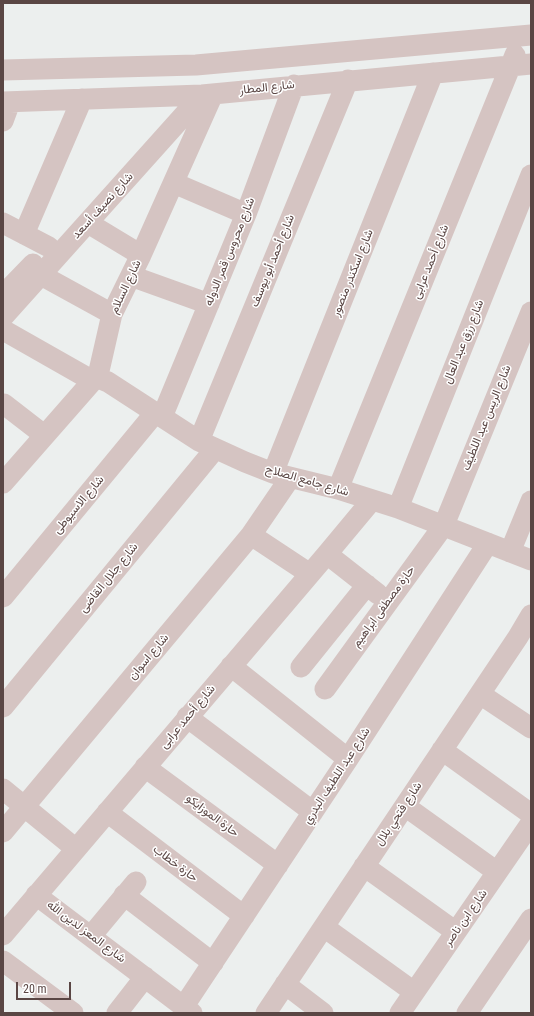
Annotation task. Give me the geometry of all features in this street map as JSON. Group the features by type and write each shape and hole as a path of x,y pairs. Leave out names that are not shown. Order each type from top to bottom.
{"street":[{"path":"3,70 196,65 528,35"},
{"name":"شارع أحمد عرابى","path":"338,490 521,64 528,35"},
{"path":"240,61 240,91"},
{"name":"شارع المطار","path":"5,108 82,99 208,94 521,64"},
{"name":"شارع اسكندر منصور","path":"282,475 433,73"},
{"name":"شارع أحمد أبو يوسف","path":"207,445 348,80"},
{"name":"شارع محروس قمر الدوله","path":"159,415 209,304 246,214 294,85"},
{"name":"شارع السلام","path":"3,483 94,379 99,371 112,314 141,256 174,183 208,94"},
{"name":"شارع نصيف أسعد","path":"3,317 208,94"},
{"name":"شارع نصيف أسعد","path":"3,294 127,165 154,133 178,96"},
{"path":"24,234 82,99"},
{"name":"شارع رزق عبد العال","path":"398,508 531,176"},
{"path":"174,183 246,214"},
{"path":"88,223 141,256"},
{"path":"3,224 49,247"},
{"path":"41,275 112,314"},
{"path":"131,276 209,304"},
{"name":"شارع الريس عبد اللطيف","path":"444,525 531,312"},
{"name":"شارع جامع الصلاح","path":"3,330 94,379 108,382 207,445 245,462 282,475 398,508 531,560"},
{"path":"4,404 44,435"},
{"name":"شارع الاسيوطى","path":"3,597 159,415"},
{"name":"شارع جلال القاضى","path":"3,707 207,445"},
{"name":"شارع اسوان","path":"3,832 251,535 282,475"},
{"name":"شارع أحمد عرابى","path":"3,935 372,500"},
{"path":"510,552 531,501"},
{"name":"حارة مصطفى ابراهيم","path":"325,689 444,525"},
{"path":"251,535 310,574"},
{"name":"شارع عبد اللطيف البدري","path":"188,1010 213,963 488,543"},
{"path":"327,554 388,602"},
{"path":"301,667 367,585"},
{"name":"شارع فتحي بلال","path":"266,1013 480,694 524,641 531,615"},
{"path":"231,666 348,759"},
{"path":"480,694 531,728"},
{"path":"187,717 313,812"},
{"path":"442,750 531,814"},
{"name":"حارة الموزايكو","path":"145,767 278,865"},
{"path":"3,789 76,849"},
{"path":"405,806 497,872"},
{"name":"حارة خطاب","path":"107,812 244,916"},
{"name":"شارع ابن ناصر","path":"400,1013 531,823"},
{"path":"364,866 456,932"},
{"path":"91,936 130,889 213,963"},
{"name":"شارع المعز لدين الله","path":"36,895 188,1010"},
{"path":"467,1013 531,919"},
{"path":"324,926 414,992"},
{"path":"3,961 73,1013"},
{"path":"117,1013 144,977"},
{"path":"285,984 323,1013"}]}
